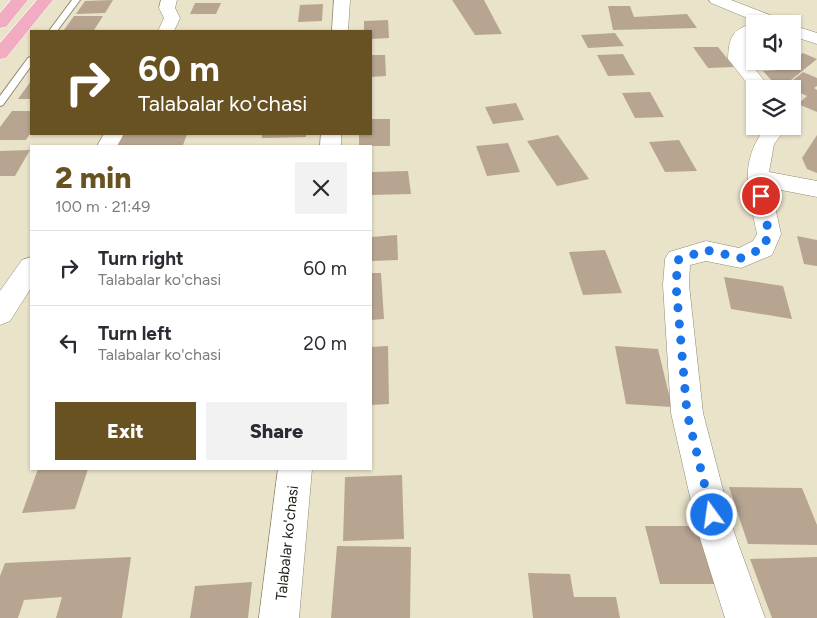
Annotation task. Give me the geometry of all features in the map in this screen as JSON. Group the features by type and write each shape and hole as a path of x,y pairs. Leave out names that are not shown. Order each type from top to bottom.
{"main road":[{"path":"0,23 20,0"},
{"path":"0,54 45,0"}],"street":[{"path":"166,30 172,18 167,8 169,0"},
{"path":"340,30 342,0"},
{"path":"717,0 747,15"},
{"path":"801,33 817,39"},
{"path":"746,35 738,39 737,58 746,69"},
{"path":"747,70 755,80"},
{"path":"745,618 716,532 687,413 676,285 678,260 706,250 741,258 763,248 769,234 757,177 764,143 771,135"},
{"path":"757,177 817,189"},
{"path":"0,313 30,268"},
{"name":"Talabalar ko'chasi","path":"279,618 295,470"}],"lane":[{"path":"54,30 76,0"},
{"path":"0,103 30,61"}],"building":[{"path":"113,0 105,13 76,14 85,1"},
{"path":"452,0 484,0 502,34 475,35"},
{"path":"195,3 221,3 216,14 190,14"},
{"path":"323,4 322,21 298,22 300,5"},
{"path":"608,6 630,6 634,17 687,14 697,28 613,30"},
{"path":"74,16 103,16 94,30 64,30"},
{"path":"388,20 389,38 372,39 372,30 364,30 364,21"},
{"path":"615,33 624,46 588,48 581,35"},
{"path":"693,47 718,47 734,67 708,68"},
{"path":"803,53 817,59 791,80 771,80 763,71 801,70 801,54"},
{"path":"623,54 635,75 608,76 597,55"},
{"path":"372,55 385,55 386,76 372,77"},
{"path":"803,72 817,78 817,86 814,88 817,90 817,112 801,105 801,101 807,96 801,93 801,80 793,80"},
{"path":"30,82 30,99 18,99"},
{"path":"650,92 664,117 635,118 622,93"},
{"path":"516,103 524,120 493,124 485,107"},
{"path":"12,111 30,111 30,134 26,140 0,140 0,127"},
{"path":"372,119 390,119 390,146 359,145 359,135 372,135"},
{"path":"123,135 187,135 183,145 118,145"},
{"path":"262,135 306,135 306,137 262,138"},
{"path":"558,135 589,179 557,186 527,141"},
{"path":"817,135 817,173 807,169 802,158"},
{"path":"679,140 697,171 665,172 649,142"},
{"path":"508,143 520,172 487,176 476,146"},
{"path":"30,150 15,176 0,176 0,151"},
{"path":"408,171 411,194 372,195 372,172"},
{"path":"397,235 398,260 372,261 372,237"},
{"path":"797,236 817,240 817,266 804,264"},
{"path":"605,250 622,293 583,295 569,252"},
{"path":"372,273 381,273 384,319 372,320"},
{"path":"724,277 783,286 792,319 731,309"},
{"path":"388,346 389,404 372,405 372,347"},
{"path":"615,346 658,349 672,407 626,404"},
{"path":"38,470 88,470 75,509 22,513"},
{"path":"402,475 404,539 343,541 345,477"},
{"path":"729,487 802,488 817,525 817,545 748,544"},
{"path":"645,526 702,526 720,584 660,584"},
{"path":"337,546 411,547 410,618 331,618"},
{"path":"131,557 122,618 56,618 62,597 24,600 18,618 0,618 0,576 5,563"},
{"path":"817,557 817,618 772,618 750,559"},
{"path":"528,573 570,574 574,597 616,597 620,618 533,618"},
{"path":"252,582 248,618 190,618 195,586"}],"route":[{"path":"712,515 687,413 676,285 678,260 706,250 741,258 763,248 769,234 761,196"}]}
